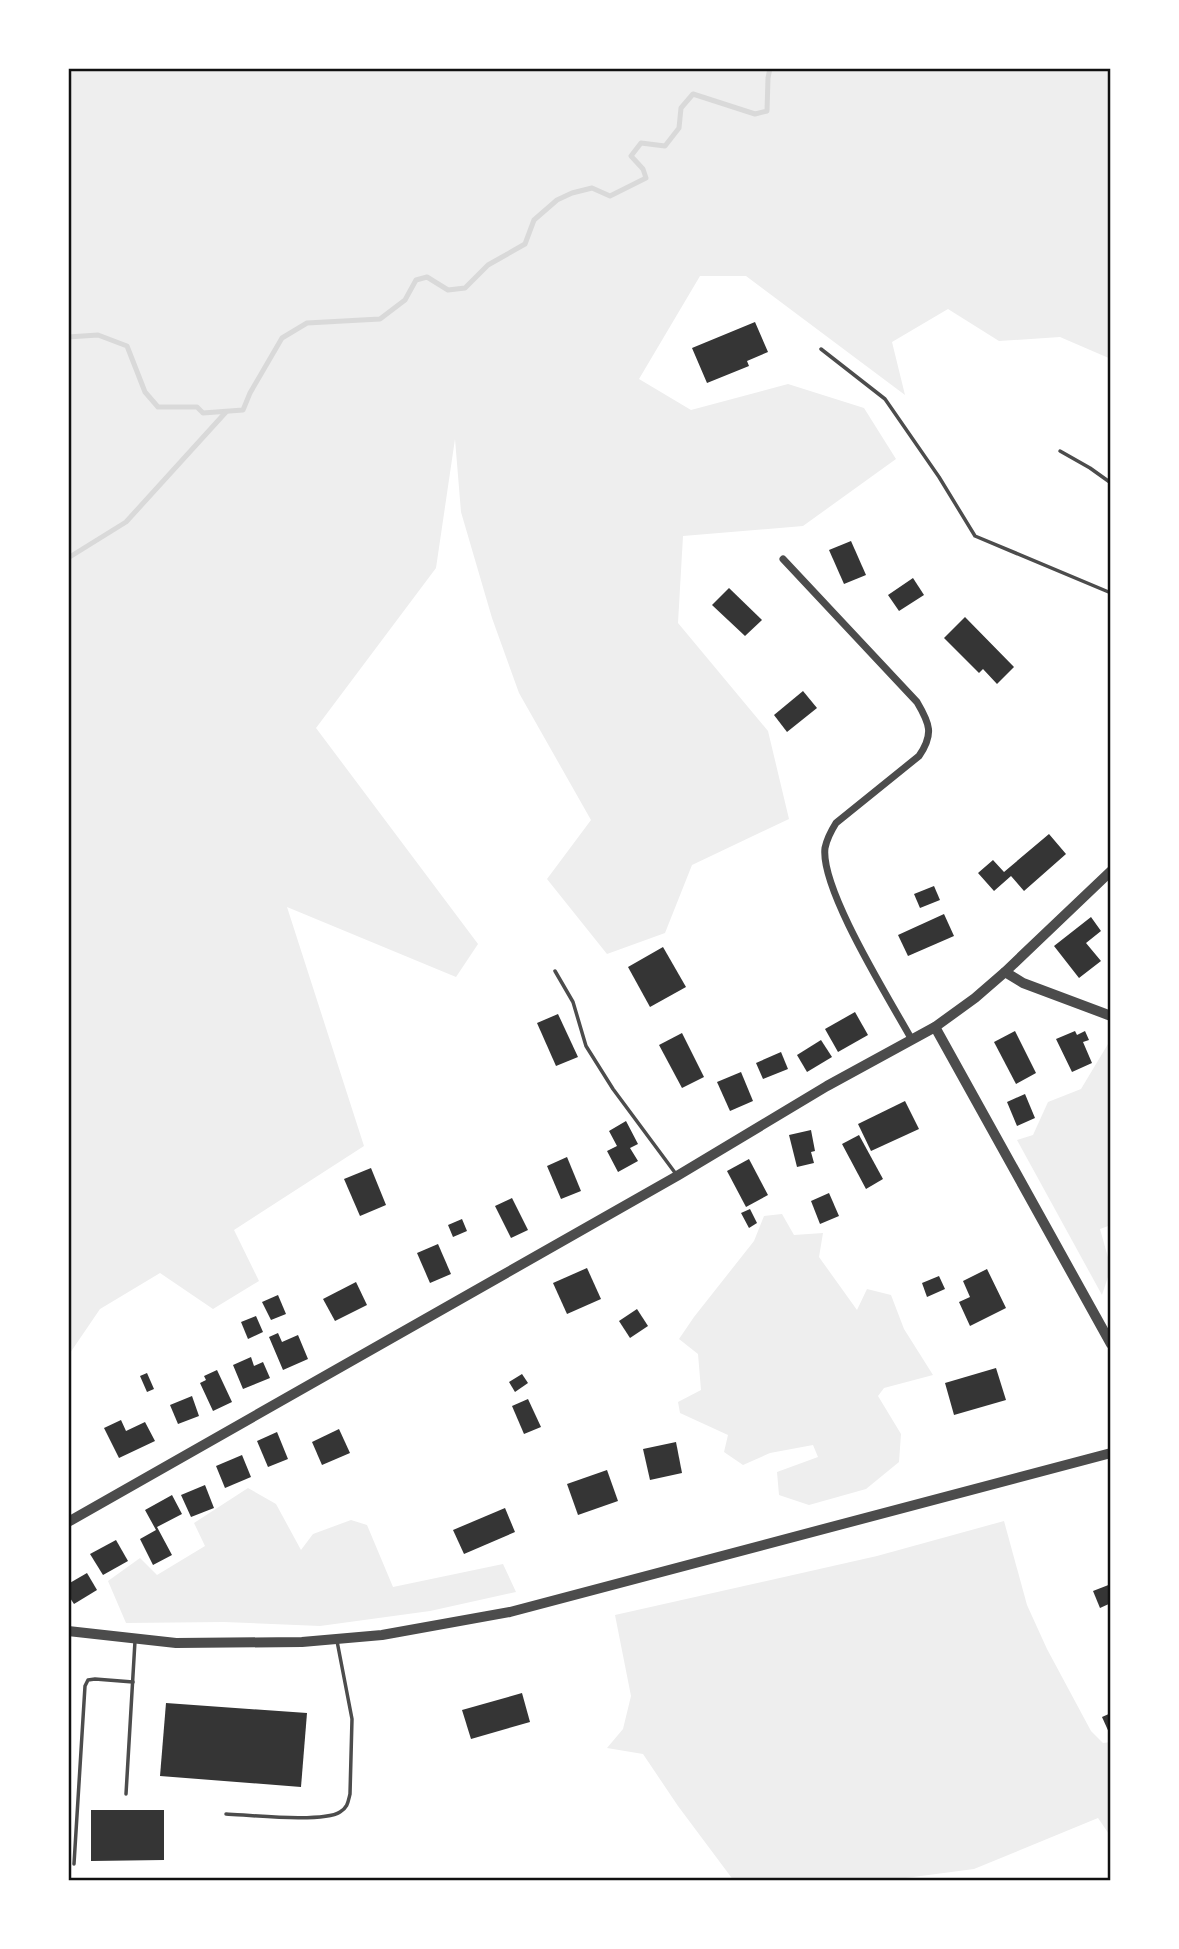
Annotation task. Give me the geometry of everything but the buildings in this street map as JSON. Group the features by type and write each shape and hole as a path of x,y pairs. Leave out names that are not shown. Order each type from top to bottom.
{"street":[{"path":"783,559 917,702 926,718 930,734 919,756 836,823 828,837 825,851 833,890 848,923 912,1040"},
{"path":"68,1522 677,1176 827,1086 935,1027 1005,972 1111,871"},
{"path":"1005,972 1023,983 1111,1016"},
{"path":"935,1027 1111,1344"},
{"path":"68,1631 176,1643 302,1642 382,1635 510,1612 1111,1453"}],"lane":[{"path":"821,349 885,399 939,477 975,536 1111,593"},
{"path":"1060,451 1111,483"},
{"path":"555,971 573,1002 586,1046 613,1089 677,1176"},
{"path":"126,1794 135,1639"},
{"path":"226,1814 325,1817 348,1806 352,1719 337,1639"},
{"path":"74,1864 85,1686 88,1680 95,1679 133,1682"}],"shaded area":[{"path":"68,68 1111,68 1111,359 1060,337 999,341 948,309 892,342 905,395 746,276 700,276 639,379 691,410 788,384 864,408 896,459 803,526 683,536 678,623 768,731 789,819 692,865 665,933 607,954 547,879 591,820 519,693 492,618 461,512 455,439 436,568 316,728 478,944 456,977 287,907 364,1146 234,1230 259,1281 213,1309 160,1273 100,1309 68,1356"},
{"path":"1108,1044 1111,1045 1111,1225 1100,1229 1111,1268 1102,1295 1017,1140 1033,1135 1048,1102 1081,1089"},
{"path":"782,1214 794,1235 823,1233 819,1257 857,1310 867,1289 891,1295 904,1329 933,1375 884,1388 878,1396 901,1434 899,1462 866,1489 809,1505 779,1495 777,1472 818,1457 813,1445 770,1453 743,1465 724,1452 728,1435 680,1413 678,1402 701,1390 698,1354 679,1339 754,1241 764,1216"},
{"path":"248,1488 276,1504 301,1550 313,1534 351,1520 367,1525 393,1587 503,1564 516,1592 430,1611 320,1626 224,1622 126,1623 108,1581 140,1558 157,1575 205,1546 194,1523"},
{"path":"1004,1521 1027,1605 1047,1649 1091,1731 1103,1743 1111,1742 1111,1837 1098,1818 974,1869 883,1881 734,1881 643,1754 607,1748 623,1729 631,1696 615,1615 877,1556"}],"waterway":[{"path":"68,337 98,335 127,346 145,392 158,407 197,407 203,413 243,410 282,338 307,323 380,319 405,300 416,280 427,277 448,290 465,288 488,265 525,244 534,220 557,200 592,188 610,196 646,178 643,169 631,156 641,143 665,146 679,128 681,108 693,94 755,114 767,111 770,68"},
{"path":"68,558 126,522 226,412"}]}
